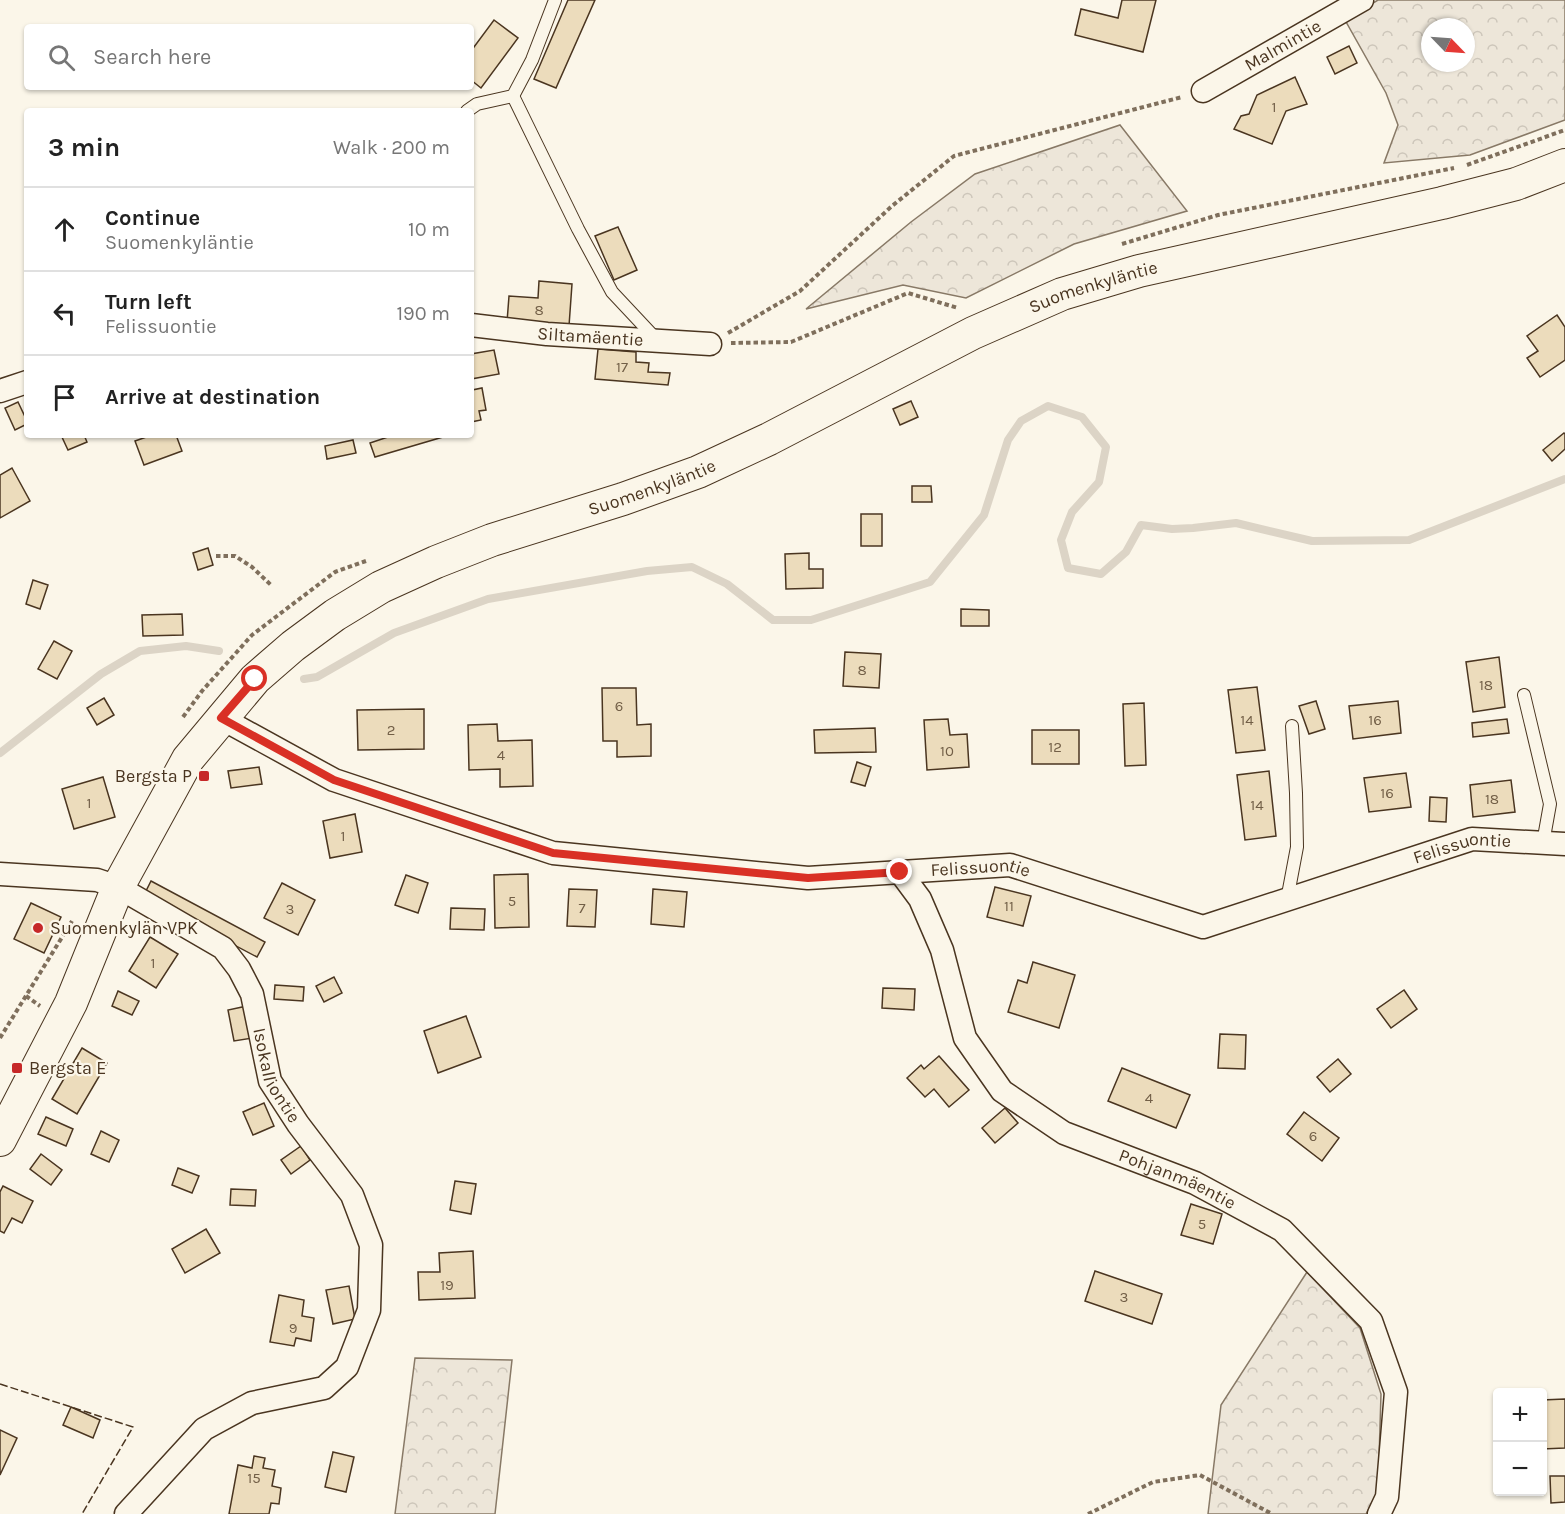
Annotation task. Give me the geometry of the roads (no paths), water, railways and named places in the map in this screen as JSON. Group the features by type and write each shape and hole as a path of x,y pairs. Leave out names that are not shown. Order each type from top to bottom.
{"street":[{"name":"Malmintie","path":"1203,91 1362,0"},
{"name":"Suomenkyläntie","path":"0,1140 71,1003 118,887 188,759 255,679 293,646 335,615 381,587 436,562 492,540 623,499 698,472 770,439 973,333 1062,294 1139,271 1442,203 1516,184 1565,165"},
{"name":"Siltamäentie","path":"474,325 547,334 710,344"},
{"path":"0,391 24,383"},
{"name":"Felissuontie","path":"221,718 334,780 553,853 808,878 1010,865 1203,927 1472,838 1554,843"},
{"name":"Pohjanmäentie","path":"900,872 920,899 942,950 965,1038 1002,1091 1064,1132 1195,1183 1282,1230 1371,1321 1396,1392 1388,1497 1379,1514"},
{"name":"Isokalliontie","path":"0,874 97,880 118,887 223,948 239,969 252,994 270,1081 298,1125 352,1196 371,1245 369,1310 347,1367 324,1388 252,1403 204,1429 126,1514"}],"lane":[{"path":"471,108 477,104 513,96 532,60 555,0"},
{"path":"513,96 578,229 612,292 658,340"},
{"path":"1524,695 1551,804 1554,843"},
{"path":"1287,900 1297,847 1292,726"}],"waterway":[{"path":"304,679 317,677 394,633 488,599 647,571 692,567 727,584 773,620 811,620 930,582 984,515 1008,440 1021,421 1048,406 1082,417 1106,447 1099,482 1072,512 1061,540 1068,568 1101,574 1126,552 1141,525 1172,529 1236,523 1312,541 1409,540 1565,479"},
{"path":"0,753 101,674 140,651 186,646 219,651"}],"place":[{"name":"Bergsta P","path":"204,776"},
{"name":"Suomenkylän VPK","path":"38,928"},
{"name":"Bergsta E","path":"17,1068"}]}
